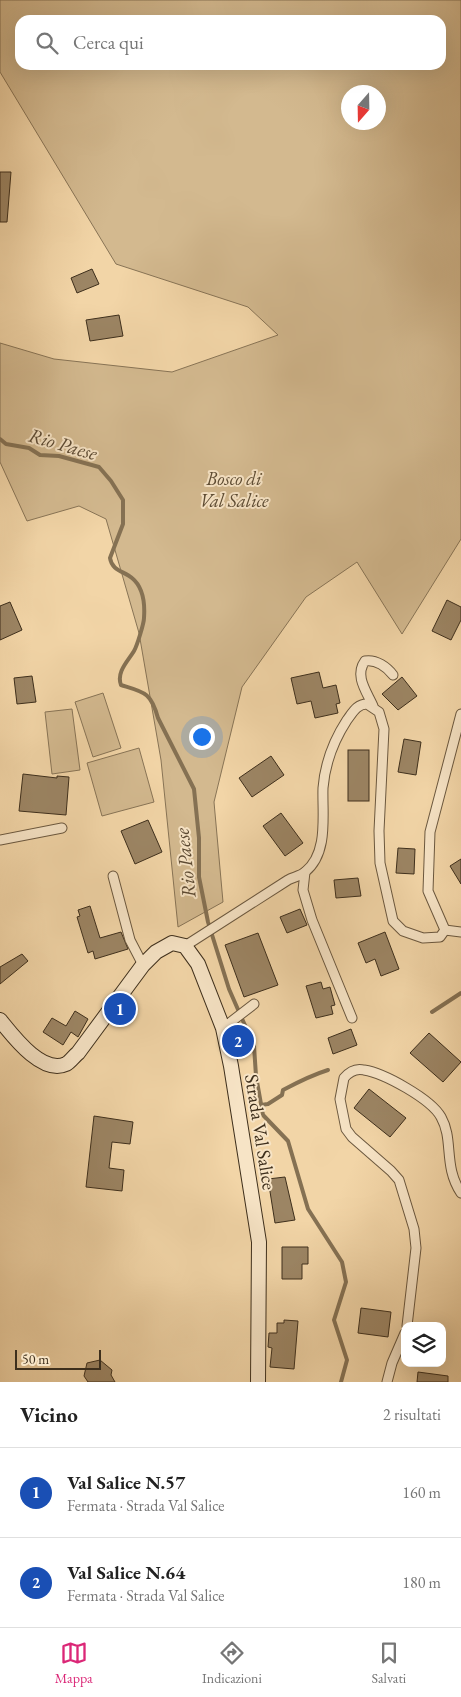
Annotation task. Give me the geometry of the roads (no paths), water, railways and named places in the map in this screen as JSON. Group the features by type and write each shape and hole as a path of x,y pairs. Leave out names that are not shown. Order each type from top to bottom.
{"street":[{"path":"393,676 386,668 373,661 365,661 362,664 360,679 381,718 384,729 380,863 393,921 403,931 423,938 440,937 445,930"},
{"path":"0,1020 15,1040 32,1055 49,1065 65,1064 78,1054 143,965 156,952 172,943 185,946 288,880 305,872 315,860 322,839 323,787 329,755 340,730 354,710 363,704 373,706"},
{"path":"445,930 428,890 430,832 461,714"},
{"path":"0,840 62,828"},
{"path":"305,872 303,890 312,920 352,1018"},
{"path":"113,876 130,940 143,965"},
{"path":"445,930 461,932"},
{"name":"Strada Val Salice","path":"185,946 198,964 223,1028 231,1066 259,1242 258,1382"},
{"path":"223,1028 254,1004"},
{"path":"407,1322 416,1248 414,1229 399,1180 352,1137 346,1129 340,1099 342,1083 348,1073 363,1069 378,1075 430,1104 441,1116 446,1129 450,1172 461,1194"},
{"path":"387,1382 392,1363 401,1342"}],"waterway":[{"name":"Rio Paese","path":"0,439 6,444 29,448 40,455 59,456 99,467 123,500 123,524 110,558 113,566 132,578 139,586 144,602 144,618 134,651 121,671 121,685 146,694 149,698 194,789 199,838 199,877 208,922 229,989 254,1046 256,1076 263,1115 288,1141 308,1209 342,1262 346,1282 334,1320 347,1360 341,1382"},
{"path":"432,1012 461,993"},
{"path":"261,1105 268,1104 282,1095 283,1090 328,1070"}],"place":[{"name":"Val Salice N.57","path":"120,1009"},
{"name":"Val Salice N.64","path":"238,1041"}],"park label":[{"name":"Bosco di Val Salice","path":"234,489"}]}
